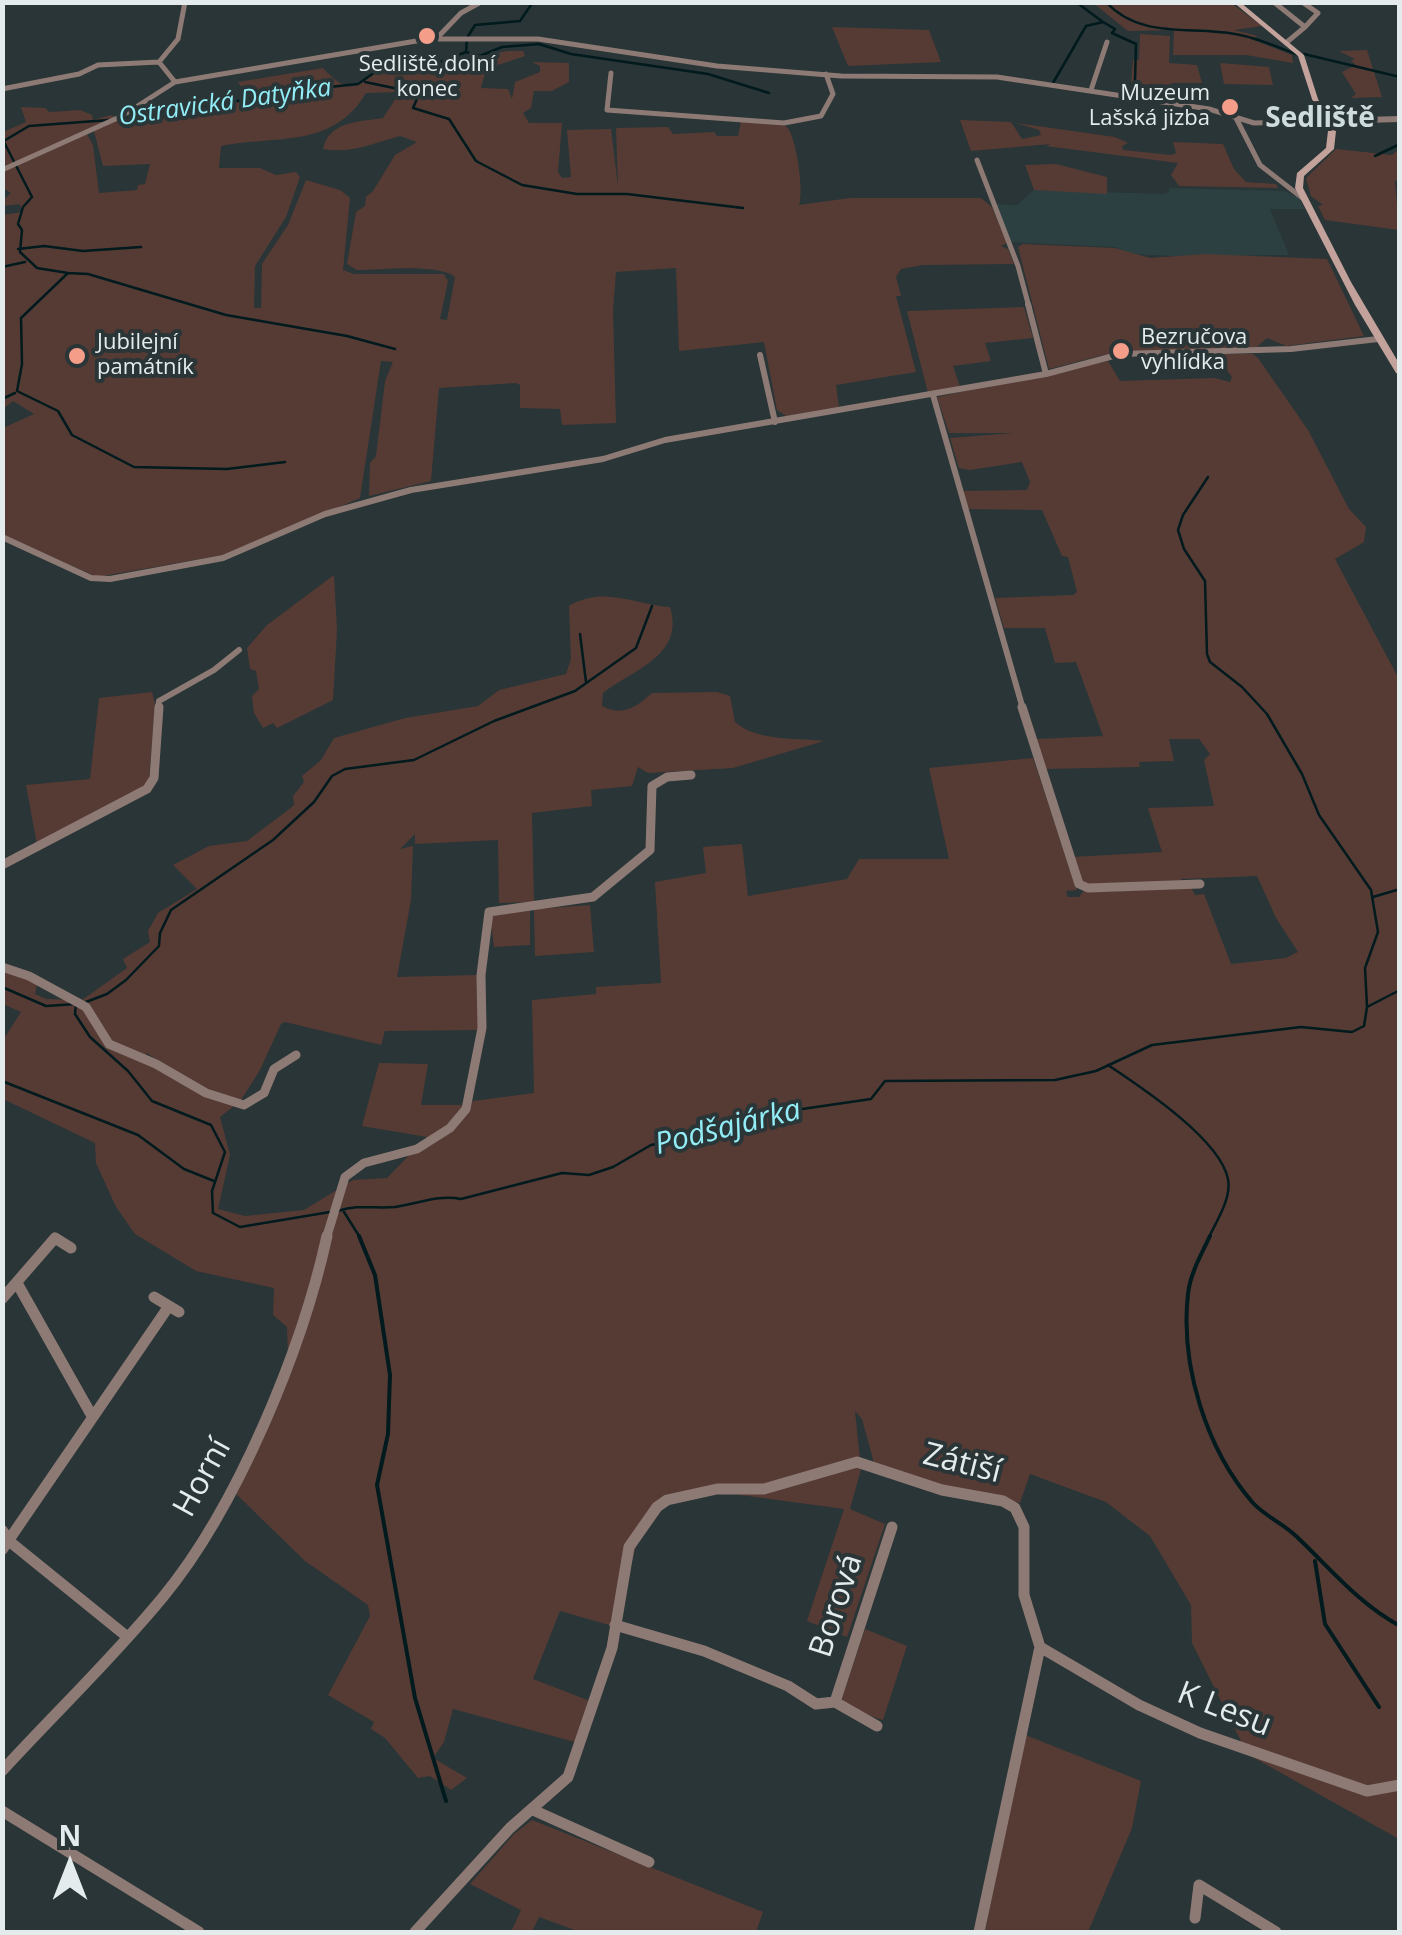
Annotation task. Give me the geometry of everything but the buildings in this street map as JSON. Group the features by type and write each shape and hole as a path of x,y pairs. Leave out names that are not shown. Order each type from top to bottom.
{"main road":[{"path":"1236,2 1300,54 1315,100 1327,121 1332,145 1298,180 1378,339 1400,373"}],"street":[{"path":"2,90 79,74 98,65 158,62 178,39 185,2"},
{"path":"436,39 461,13 481,2"},
{"path":"1287,42 1318,13 1302,2"},
{"path":"1275,3 1305,26"},
{"path":"2,170 122,116 175,82 436,39 538,39 717,66 826,74 989,76 1209,108 1261,123 1400,119"},
{"path":"1091,90 1106,42"},
{"path":"158,62 175,82"},
{"path":"611,73 607,110 696,114 784,124 821,116 833,94 826,74"},
{"path":"1236,118 1260,165 1305,200"},
{"path":"977,160 1013,252 1046,374"},
{"path":"2,537 91,578 110,579 223,558 324,514 411,490 604,459 665,440 1046,374 1120,354 1291,349 1378,339"},
{"path":"760,356 775,422"},
{"path":"933,395 1033,744 1078,884 1088,888 1200,884"},
{"path":"2,865 147,789 154,778 159,701 214,670 239,650"},
{"name":"Horní","path":"2,1771 184,1568 251,1451 315,1291 330,1221 345,1178 364,1163 417,1149 450,1128 466,1109 482,1028 480,975 489,912 593,896 650,850 652,786 667,777 691,775"},
{"path":"2,967 29,976 86,1007 108,1044 156,1064 206,1093 244,1105 264,1093 274,1070 296,1055"},
{"path":"2,1300 55,1238 71,1248"},
{"path":"17,1282 92,1416"},
{"path":"125,1636 4,1540 174,1309 154,1297"},
{"name":"Zátiší","path":"415,1932 510,1828 568,1777 612,1648 629,1547 667,1500 717,1489 764,1489 857,1462 942,1490 996,1499 1015,1508 1024,1527 1024,1595 1040,1648 979,1932"},
{"name":"Borová","path":"835,1702 892,1527"},
{"path":"615,1625 704,1652 788,1686 816,1704 835,1702 877,1726"},
{"name":"K Lesu","path":"1040,1648 1139,1705 1200,1733 1367,1791 1400,1785"},
{"path":"533,1810 649,1862"},
{"path":"2,1811 200,1932"},
{"path":"1195,1918 1200,1886 1276,1932"}],"shaded area":[{"path":"1093,3 1231,3 1262,26 1234,30 1258,36 1251,39 1292,55 1293,63 1246,55 1173,55 1174,30 1128,31"},
{"path":"832,27 929,30 941,62 848,66"},
{"path":"1140,34 1170,36 1169,63 1197,65 1202,83 1172,83 1164,100 1130,95 1133,60 1139,60"},
{"path":"1367,50 1382,97 1351,98 1356,94 1342,72 1356,65 1351,61 1355,59 1339,51"},
{"path":"523,51 525,56 486,69 481,88 508,89 512,99 515,82 540,72 540,66 532,62 569,63 569,82 552,91 534,91 531,108 523,113 529,123 562,123 558,172 562,178 571,177 567,130 611,129 618,187 616,128 668,127 673,134 714,132 717,136 738,136 741,121 786,126 799,165 799,205 850,198 981,198 992,207 1007,243 1001,246 1008,249 1014,264 923,265 901,269 896,277 901,296 896,296 916,372 836,385 839,408 786,416 777,410 764,342 679,351 676,268 616,272 616,423 562,425 560,409 520,408 520,385 516,383 439,388 431,481 369,496 370,463 376,456 385,381 393,362 381,361 360,498 229,554 97,577 3,535 3,428 34,414 13,401 3,409 3,215 22,212 20,204 3,206 2,201 11,193 3,188 3,132 26,122 21,107 45,108 49,112 80,110 92,115 93,120 111,115 116,118 111,123 171,106 177,110 249,99 238,82 323,68 335,80 354,86 383,68 417,67 418,71","holes":["400,92 383,118 338,128 323,149 353,149 400,136 417,142 395,155 366,197 365,206 356,212 347,264 357,270 423,269 436,270 455,277 447,320 440,319 448,281 444,274 354,274 343,270 350,198 340,190 306,180 288,225 262,264 261,308 254,308 255,266 286,217 300,177 296,172 276,175 260,168 219,168 221,146 320,131 353,111 366,93","94,131 103,166 150,164 145,184 138,185 137,190 99,193 93,145 87,134"]},
{"path":"1220,63 1269,67 1273,85 1224,84"},
{"path":"960,120 1011,122 1022,139 1041,135 1039,130 1016,123 1115,137 1128,143 1122,146 1123,150 1171,155 1176,153 1173,142 1223,144 1234,169 1246,182 1276,184 1278,188 1179,186 1171,175 1178,163 1046,146 1051,144 971,151"},
{"path":"1336,149 1392,155 1399,149 1399,180 1395,181 1399,230 1325,220 1318,206 1323,205 1311,196 1306,178"},
{"path":"1056,164 1107,177 1107,194 1034,190 1025,165"},
{"path":"1169,188 1284,191 1299,198 1305,209 1270,209 1289,255 1173,256 1133,254 1115,247 1008,242 993,204 1017,205 1034,190 1164,194"},
{"path":"1023,244 1115,248 1150,258 1205,254 1327,259 1364,336 1286,346 1267,338 1257,347 1103,355 1049,369 1018,247"},
{"path":"1024,307 1033,338 985,343 991,361 953,366 960,387 928,393 907,311"},
{"path":"1223,354 1253,354 1258,358 1308,430 1349,509 1366,527 1364,542 1335,559 1399,679 1399,1839 1240,1750 1241,1741 1192,1643 1191,1605 1150,1536 1106,1502 1030,1474 1020,1503 942,1487 874,1463 862,1419 855,1411 861,1469 850,1509 885,1524 847,1637 807,1621 844,1509 718,1492 666,1504 636,1546 616,1627 560,1611 533,1679 590,1701 575,1742 453,1709 444,1742 433,1758 467,1778 451,1790 430,1776 418,1778 385,1738 371,1729 374,1722 328,1695 370,1616 368,1605 305,1561 234,1492 288,1356 287,1327 273,1315 274,1288 196,1271 135,1234 116,1207 96,1163 95,1143 3,1099 3,1040 21,1012 3,1004 2,965 37,984 35,994 46,999 82,1000 127,968 123,959 150,942 148,931 158,913 197,889 173,865 209,846 247,841 288,810 304,782 302,776 321,760 334,738 405,718 478,706 499,690 566,674 571,659 569,606 595,597 670,607 673,624 663,650 603,693 602,706 623,710 652,693 717,692 730,696 735,722 744,728 767,736 824,741 733,768 648,773 638,767 632,786 591,790 592,806 532,813 534,902 499,903 498,840 415,844 415,834 400,849 413,846 411,900 397,977 478,975 478,1030 385,1031 381,1045 285,1022 241,1100 209,1090 146,1053 146,1058 235,1105 220,1117 230,1155 218,1209 245,1216 304,1210 353,1180 387,1178 427,1137 362,1126 379,1063 428,1064 421,1105 471,1105 473,1101 534,1093 532,1000 596,994 596,987 661,983 655,882 706,873 703,847 742,844 748,896 847,879 859,859 949,859 929,768 1033,758 1077,890 1066,891 1068,897 1079,897 1084,890 1191,887 1195,895 1204,894 1231,964 1286,958 1298,952 1276,918 1257,876 1181,879 1181,883 1081,884 1072,857 1162,852 1148,808 1214,806 1204,760 1210,754 1199,739 1169,739 1174,761 1139,762 1140,767 1045,769 1036,739 1103,736 1076,662 1055,663 1045,628 1004,628 995,598 1073,595 1077,592 1068,557 1062,556 1042,510 968,509 963,491 1027,490 1030,482 1022,462 970,470 959,468 950,438 1014,433 949,433 937,397 1108,361 1120,381 1215,378 1230,382 1232,377 1218,358"},
{"path":"334,575 337,630 333,700 277,728 273,723 263,728 254,713 252,696 259,689 256,671 250,669 247,648 267,625"},
{"path":"152,692 155,704 149,779 145,786 37,845 26,785 90,779 99,698"},
{"path":"590,905 594,952 535,956 534,909"},
{"path":"530,909 530,945 494,947 490,916"},
{"path":"865,1629 907,1646 883,1720 846,1708 842,1698"},
{"path":"1023,1734 1141,1781 1132,1828 1088,1932 985,1932"},
{"path":"532,1820 763,1912 756,1932 580,1932 539,1917 532,1932 511,1932 521,1910 470,1884 514,1834"}],"waterway":[{"name":"Ostravická Datyňka","path":"466,52 467,38 475,25 520,21 533,2"},
{"path":"1076,2 1103,22"},
{"name":"Ostravická Datyňka","path":"1106,2 1119,14 1150,26 1243,35 1296,54"},
{"path":"1053,83 1086,26 1103,22"},
{"path":"1103,22 1115,29 1112,33 1136,44 1135,81"},
{"path":"466,52 480,56 502,47 539,44 571,54 708,74 769,93"},
{"name":"Ostravická Datyňka","path":"122,119 159,117 282,92 358,84 384,66 425,68 466,52"},
{"name":"Ostravická Datyňka","path":"1304,54 1400,77"},
{"path":"365,82 413,92 417,99 413,108 449,119 476,161 522,185 577,194 627,194 743,208"},
{"name":"Ostravická Datyňka","path":"2,142 29,126 109,120"},
{"path":"4,142 32,197 23,207 18,224 22,230 20,249"},
{"path":"1375,156 1400,144"},
{"path":"20,249 44,246 83,251 141,247"},
{"path":"20,249 37,268 68,273"},
{"path":"2,267 25,262"},
{"path":"68,273 88,274 226,315 347,336 395,349"},
{"path":"68,273 21,318 22,364 17,391 58,411 72,435 134,467 227,469 285,462"},
{"path":"2,399 15,393"},
{"path":"1208,477 1183,515 1178,530 1184,549 1205,581 1207,654 1210,662 1242,687 1267,714 1302,774 1319,815 1371,890 1378,932 1365,968 1367,1006"},
{"path":"86,1002 107,994 126,980 159,946 160,933 171,910 273,840 314,802 332,776 345,769 414,760 494,721 575,691 636,648 652,606"},
{"path":"580,634 586,682"},
{"path":"1373,897 1400,889"},
{"name":"Podšajárka","path":"2,987 46,1006 76,1004 75,1014 90,1037 128,1071 152,1101 211,1125 225,1152 212,1191 213,1213 240,1227 330,1212"},
{"name":"Podšajárka","path":"1108,1065 1152,1045 1301,1027 1352,1032 1364,1026 1367,1007 1400,990"},
{"name":"Podšajárka","path":"338,1211 461,1199 562,1173 589,1175 613,1167 651,1145 715,1133 768,1114 871,1099 885,1081 1055,1080 1108,1065"},
{"path":"1108,1065 1177,1115 1211,1147 1222,1164 1228,1194 1208,1239"},
{"path":"2,1081 138,1135 184,1169 214,1181"},
{"path":"344,1212 361,1239"},
{"path":"359,1236 375,1275 390,1375 388,1434 377,1485 415,1698 446,1801"},
{"path":"1210,1236 1188,1294 1188,1349 1200,1405 1222,1458 1258,1508 1296,1536 1358,1596 1400,1626"},
{"path":"1315,1561 1325,1624 1379,1707"}],"place":[{"name":"Sedliště,dolní konec","path":"427,36"},
{"name":"Muzeum Lašská jizba","path":"1230,107"},
{"name":"Bezručova vyhlídka","path":"1121,351"},
{"name":"Jubilejní památník","path":"77,356"}],"district":[{"name":"Sedliště","path":"1320,119"}]}
